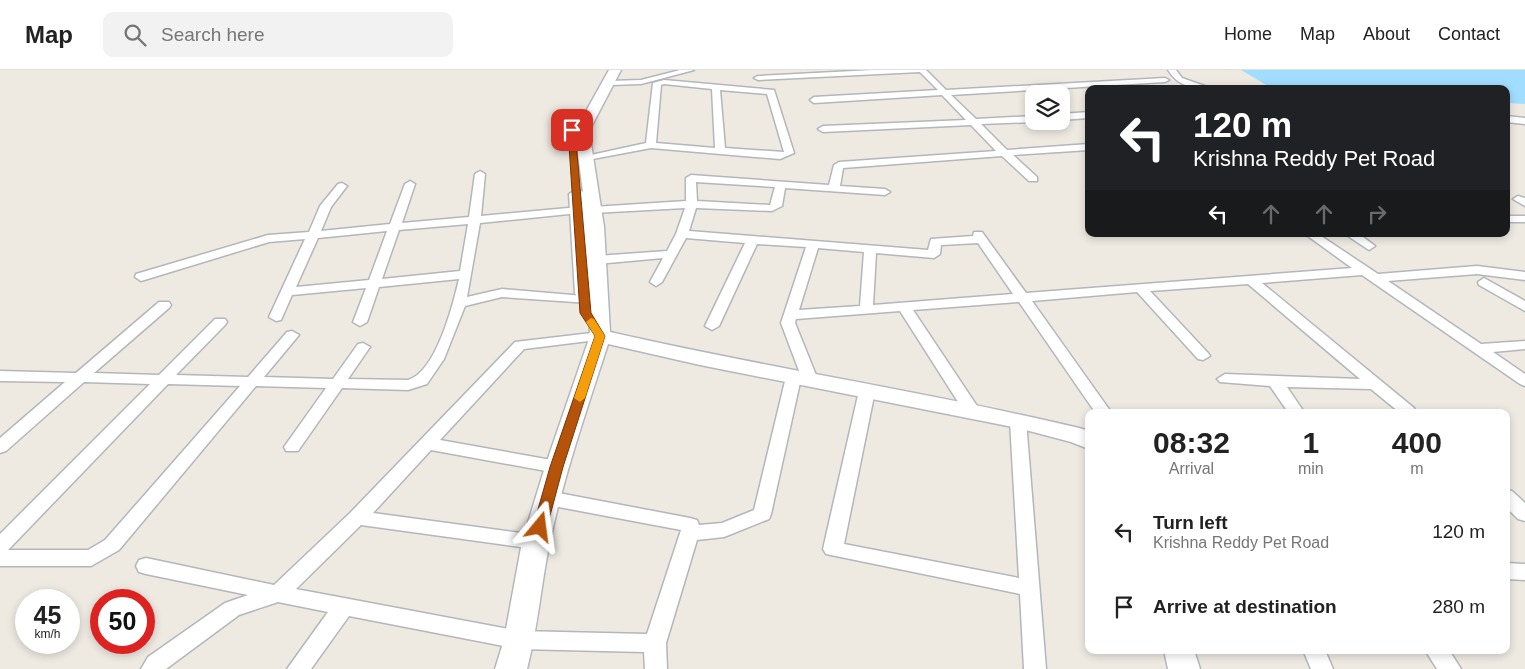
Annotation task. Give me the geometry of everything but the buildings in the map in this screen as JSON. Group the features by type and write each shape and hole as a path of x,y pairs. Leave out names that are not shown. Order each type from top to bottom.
{"main road":[{"path":"610,74 582,131 586,159 585,313 600,336 1018,421 1085,439"},
{"path":"511,669 519,640 536,542 557,467 600,336 596,227 586,210 575,176 572,130 610,74"},
{"path":"1180,654 1184,669"}],"street":[{"path":"610,74 641,82 690,70"},
{"path":"758,78 922,70 1004,153 1033,179"},
{"path":"1172,70 1179,80 1196,85"},
{"path":"1087,85 1166,80"},
{"path":"586,159 651,145 780,156 789,153 774,94 664,82 657,84 651,145"},
{"path":"814,100 1085,85"},
{"path":"716,87 720,150"},
{"path":"1070,116 1085,115"},
{"path":"823,128 1025,119"},
{"path":"1510,119 1525,121"},
{"path":"834,187 839,165 1085,147"},
{"path":"656,282 682,234 692,204 691,178 683,168"},
{"path":"0,376 408,385 422,381 449,337 460,303 480,174"},
{"path":"691,178 885,192"},
{"path":"360,322 410,184"},
{"path":"140,276 257,241 313,234 586,210 692,204 772,208 776,206 781,184"},
{"path":"276,317 330,199 342,186"},
{"path":"1510,219 1525,219"},
{"path":"682,234 813,246 934,254 935,242 979,236 1101,409"},
{"path":"1315,237 1525,381"},
{"path":"1356,237 1369,246"},
{"path":"712,326 752,241"},
{"path":"690,533 724,530 762,514 802,378 788,323 813,246"},
{"path":"866,310 870,250"},
{"path":"597,260 670,254"},
{"path":"1377,278 1477,270 1525,276"},
{"path":"791,315 1364,271"},
{"path":"286,292 466,274"},
{"path":"1251,280 1404,409"},
{"path":"1484,282 1525,308"},
{"path":"1141,288 1203,356"},
{"path":"460,303 502,293 584,300"},
{"path":"0,448 164,305"},
{"path":"904,307 973,412"},
{"path":"0,546 220,322"},
{"path":"0,558 91,558 112,545 292,335"},
{"path":"152,669 156,664 232,608 278,594 357,518 520,345 600,336"},
{"path":"1479,349 1525,345"},
{"path":"292,447 363,347"},
{"path":"1225,379 1374,384"},
{"path":"1276,382 1294,409"},
{"path":"867,391 833,549 1029,588"},
{"path":"1018,421 1035,669"},
{"path":"426,443 557,467"},
{"path":"548,498 690,525 690,533 654,643 656,669"},
{"path":"357,518 536,542"},
{"path":"146,566 197,575 278,594 519,640 654,643"},
{"path":"1510,571 1525,572"},
{"path":"298,669 344,607"},
{"path":"1316,654 1322,669"},
{"path":"1439,654 1450,669"}],"water":[{"path":"1241,70 1525,70 1525,104 1510,103 1510,85 1266,85"}],"slow traffic":[{"path":"580,398 600,336 591,322"}],"route":[{"path":"540,527 557,467 600,336 585,313 572,130"}]}
